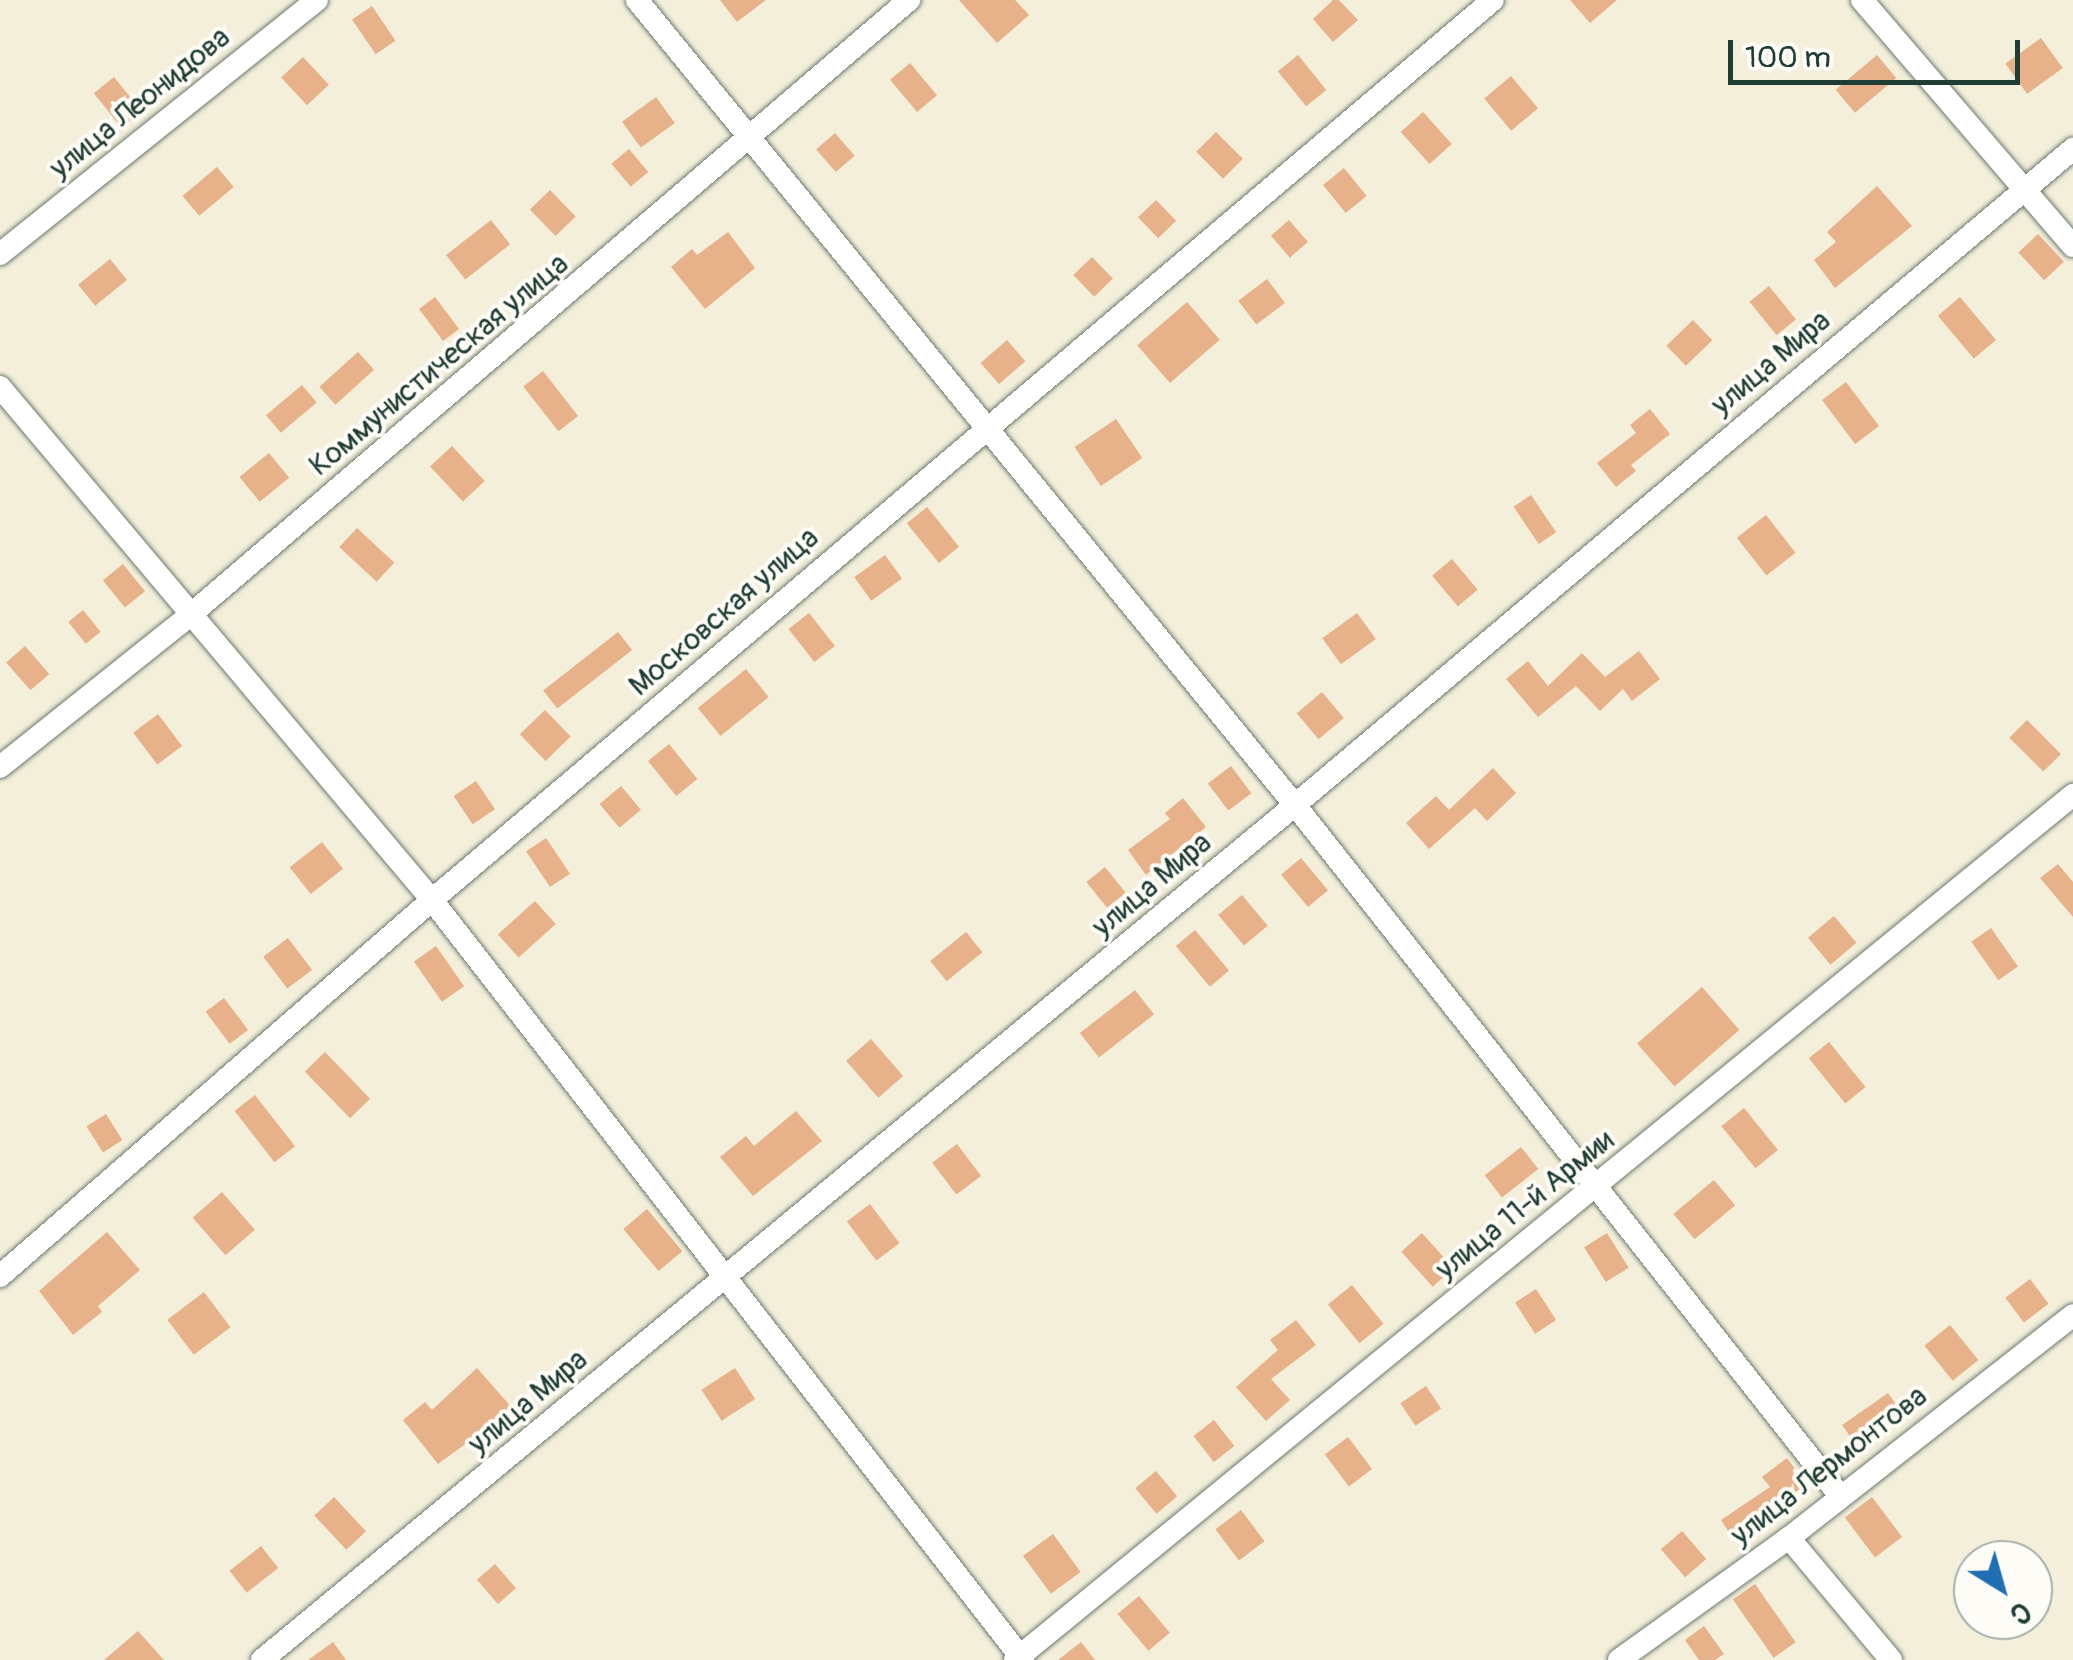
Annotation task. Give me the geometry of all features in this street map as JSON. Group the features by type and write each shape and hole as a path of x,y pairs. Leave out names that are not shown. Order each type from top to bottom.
{"street":[{"name":"улица Леонидова","path":"0,254 317,0"},
{"path":"637,0 1295,806 1841,1497"},
{"name":"Коммунистическая улица","path":"0,767 189,616 749,141 909,0"},
{"name":"Московская улица","path":"0,1276 432,900 1492,0"},
{"path":"1862,0 2073,246"},
{"name":"улица Мира","path":"262,1660 1295,806 2073,149"},
{"path":"0,387 432,900 1020,1659"},
{"name":"улица 11-й Армии","path":"1020,1659 2073,795"},
{"name":"улица Лермонтова","path":"1619,1660 1788,1538 2073,1314"},
{"path":"1788,1538 1890,1660"}],"building":[{"path":"720,0 766,0 737,22"},
{"path":"959,0 1015,0 1029,15 997,43"},
{"path":"1333,0 1339,0 1358,20 1333,42 1313,19"},
{"path":"1570,0 1617,0 1590,23"},
{"path":"372,6 395,41 376,54 352,19"},
{"path":"2041,38 2063,68 2027,94 2005,64"},
{"path":"1298,55 1326,90 1306,106 1278,71"},
{"path":"1877,55 1896,78 1855,113 1836,90"},
{"path":"303,57 329,85 307,105 281,77"},
{"path":"910,63 937,95 917,112 890,80"},
{"path":"1511,76 1538,108 1511,131 1484,98"},
{"path":"114,77 142,111 121,128 94,93"},
{"path":"656,97 675,123 641,148 622,122"},
{"path":"1423,112 1452,144 1429,164 1401,132"},
{"path":"1216,132 1243,159 1223,179 1196,152"},
{"path":"835,133 855,156 836,172 816,149"},
{"path":"629,149 648,172 631,187 611,164"},
{"path":"217,167 234,187 199,216 183,196"},
{"path":"1344,168 1367,196 1346,213 1323,185"},
{"path":"1877,186 1912,226 1835,288 1814,260 1836,242 1827,232"},
{"path":"550,190 576,217 556,236 530,209"},
{"path":"1156,200 1176,221 1158,238 1138,217"},
{"path":"491,220 510,244 465,280 446,255"},
{"path":"1289,220 1308,242 1290,258 1271,236"},
{"path":"728,232 755,268 705,309 671,267 692,249 697,255"},
{"path":"2038,234 2064,262 2044,280 2018,252"},
{"path":"1092,257 1113,279 1094,297 1073,275"},
{"path":"110,259 127,280 95,306 78,285"},
{"path":"1267,279 1285,303 1256,325 1238,301"},
{"path":"1769,286 1796,319 1777,335 1750,302"},
{"path":"435,297 459,329 443,341 419,309"},
{"path":"1960,297 1996,340 1974,359 1938,316"},
{"path":"1187,302 1220,340 1170,383 1137,345"},
{"path":"1693,320 1712,340 1686,366 1666,346"},
{"path":"1007,340 1025,361 999,384 981,363"},
{"path":"358,352 374,370 335,405 319,387"},
{"path":"543,371 578,416 558,431 523,386"},
{"path":"1846,382 1879,426 1855,444 1822,400"},
{"path":"302,385 317,403 281,433 266,415"},
{"path":"1650,409 1670,434 1631,465 1636,471 1616,487 1597,463 1636,433 1630,425"},
{"path":"1116,419 1142,458 1101,486 1075,447"},
{"path":"452,446 485,481 463,502 430,466"},
{"path":"269,453 289,478 260,502 239,477"},
{"path":"1531,495 1556,532 1539,544 1514,507"},
{"path":"927,507 959,547 939,563 907,523"},
{"path":"1766,515 1796,553 1766,576 1737,538"},
{"path":"357,528 394,563 377,582 339,547"},
{"path":"885,555 902,578 871,601 854,577"},
{"path":"1452,559 1478,590 1458,606 1432,576"},
{"path":"123,564 145,591 125,608 103,580"},
{"path":"83,610 101,632 86,644 68,622"},
{"path":"809,613 835,646 814,662 789,629"},
{"path":"1357,613 1376,639 1341,664 1322,638"},
{"path":"618,632 632,650 557,709 543,690"},
{"path":"25,646 49,674 30,690 6,662"},
{"path":"1639,651 1660,679 1632,701 1623,689 1600,711 1576,686 1538,717 1506,679 1528,661 1548,686 1582,653 1605,677"},
{"path":"746,669 769,697 720,736 698,708"},
{"path":"1322,692 1344,718 1319,739 1297,713"},
{"path":"545,710 571,737 546,761 520,734"},
{"path":"158,714 182,746 157,765 133,733"},
{"path":"2027,720 2061,754 2043,772 2009,738"},
{"path":"669,744 697,779 676,796 648,761"},
{"path":"1231,766 1251,793 1228,811 1208,783"},
{"path":"1493,768 1516,793 1487,821 1475,808 1429,849 1406,823 1436,796 1449,810"},
{"path":"476,781 495,809 473,824 454,796"},
{"path":"621,786 641,810 619,828 600,804"},
{"path":"1183,798 1206,827 1146,875 1128,850 1170,819 1165,813"},
{"path":"546,838 570,874 550,887 526,851"},
{"path":"322,842 343,869 311,894 290,867"},
{"path":"1301,858 1328,890 1308,907 1281,875"},
{"path":"2058,864 2073,882 2073,917 2040,878"},
{"path":"1105,867 1126,893 1107,908 1086,882"},
{"path":"1242,895 1268,926 1244,946 1218,915"},
{"path":"535,901 556,924 519,957 498,934"},
{"path":"1834,916 1856,943 1830,965 1808,938"},
{"path":"1991,928 2018,967 1998,980 1971,942"},
{"path":"1195,930 1229,971 1210,987 1176,946"},
{"path":"966,932 982,952 947,981 930,961"},
{"path":"288,938 312,970 287,989 263,957"},
{"path":"436,946 464,986 442,1002 414,961"},
{"path":"1702,987 1739,1030 1674,1086 1637,1043"},
{"path":"1135,990 1154,1014 1099,1058 1080,1033"},
{"path":"224,998 248,1030 230,1044 206,1012"},
{"path":"871,1039 903,1076 878,1098 846,1061"},
{"path":"1829,1042 1866,1087 1845,1103 1809,1058"},
{"path":"325,1052 370,1099 350,1118 305,1071"},
{"path":"255,1095 295,1146 275,1162 235,1111"},
{"path":"1744,1108 1778,1150 1755,1168 1721,1126"},
{"path":"796,1111 822,1141 753,1196 720,1157 746,1136 754,1146"},
{"path":"106,1114 122,1140 103,1152 86,1126"},
{"path":"957,1144 981,1176 956,1195 932,1163"},
{"path":"1521,1147 1538,1169 1502,1197 1485,1175"},
{"path":"1714,1180 1735,1205 1695,1239 1673,1214"},
{"path":"222,1192 255,1230 225,1255 193,1218"},
{"path":"870,1204 899,1243 876,1261 847,1221"},
{"path":"647,1209 682,1251 659,1271 623,1229"},
{"path":"107,1232 140,1270 98,1306 102,1312 73,1335 39,1291"},
{"path":"1422,1233 1453,1268 1433,1287 1401,1252"},
{"path":"1607,1233 1629,1268 1606,1282 1584,1247"},
{"path":"2030,1279 2049,1304 2024,1322 2005,1298"},
{"path":"1352,1285 1383,1324 1359,1343 1328,1305"},
{"path":"1536,1289 1556,1320 1535,1334 1515,1303"},
{"path":"204,1292 230,1327 194,1355 167,1320"},
{"path":"1296,1320 1316,1345 1271,1379 1290,1400 1266,1421 1236,1387 1278,1350 1270,1340"},
{"path":"1950,1325 1978,1360 1953,1381 1924,1346"},
{"path":"477,1368 513,1409 438,1464 403,1420 425,1402 432,1410"},
{"path":"735,1368 755,1399 722,1421 701,1390"},
{"path":"1426,1386 1441,1408 1415,1426 1400,1403"},
{"path":"1888,1393 1905,1417 1859,1449 1842,1425"},
{"path":"1214,1420 1234,1446 1214,1462 1194,1436"},
{"path":"1348,1437 1372,1469 1349,1486 1325,1454"},
{"path":"1787,1458 1806,1484 1734,1540 1721,1520 1770,1487 1762,1477"},
{"path":"1156,1471 1177,1496 1157,1514 1135,1488"},
{"path":"334,1497 366,1531 346,1550 314,1515"},
{"path":"1872,1497 1902,1537 1875,1557 1845,1517"},
{"path":"1241,1510 1264,1541 1239,1560 1215,1529"},
{"path":"1682,1531 1706,1559 1685,1577 1661,1549"},
{"path":"1053,1534 1081,1572 1051,1594 1023,1556"},
{"path":"261,1546 278,1568 247,1593 229,1571"},
{"path":"495,1564 516,1588 498,1604 477,1580"},
{"path":"1755,1584 1796,1642 1774,1658 1733,1599"},
{"path":"1139,1596 1170,1633 1148,1651 1118,1614"},
{"path":"1704,1626 1724,1654 1715,1660 1699,1660 1685,1640"},
{"path":"138,1631 164,1660 104,1660"},
{"path":"333,1642 346,1660 308,1660"},
{"path":"1081,1642 1095,1660 1058,1660"}]}
